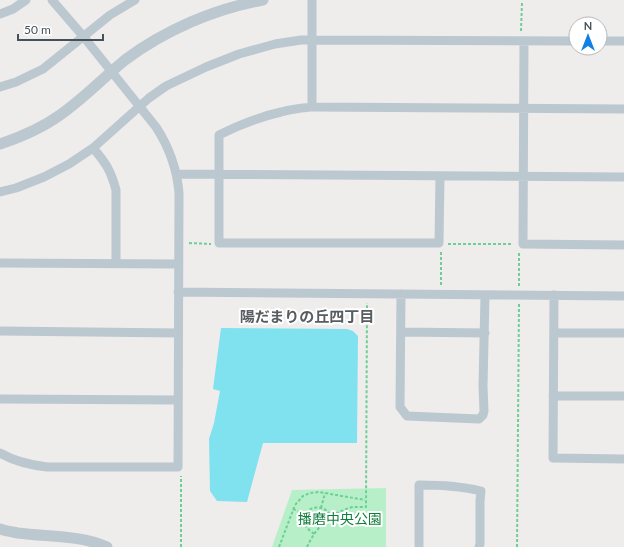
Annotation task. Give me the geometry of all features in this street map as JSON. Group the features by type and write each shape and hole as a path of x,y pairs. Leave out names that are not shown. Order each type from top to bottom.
{"street":[{"path":"0,14 14,9 26,0"},
{"path":"0,453 35,466 47,467 178,467 179,193 176,174 171,156 156,127 52,0"},
{"path":"0,87 16,82 43,69 110,15 134,0"},
{"path":"0,144 23,136 61,115 111,72 139,51 178,28 208,15 240,5 263,0"},
{"path":"312,0 312,107"},
{"path":"0,192 16,188 50,174 69,164 94,148 149,98 166,86 212,64 239,54 275,44 301,40 568,41"},
{"path":"522,41 523,244 624,245"},
{"path":"608,41 624,41"},
{"path":"440,176 439,244 219,243 219,135 234,127 257,119 281,112 312,107 624,109"},
{"path":"94,148 106,164 116,190 116,263"},
{"path":"176,174 624,177"},
{"path":"0,263 178,264"},
{"path":"178,292 624,296"},
{"path":"401,294 400,407 407,416 479,419 483,415 484,411 483,386 485,295"},
{"path":"554,295 553,458 624,458"},
{"path":"0,331 178,332"},
{"path":"401,332 485,333"},
{"path":"554,332 624,333"},
{"path":"553,396 624,396"},
{"path":"0,399 178,400"},
{"path":"419,547 419,485 454,486 481,491 479,547"},
{"path":"0,529 32,535 84,540 107,547"}],"path":[{"path":"522,2 522,41"},
{"path":"186,244 219,243"},
{"path":"441,295 441,249 439,244 514,244"},
{"path":"517,547 519,251"},
{"path":"307,547 318,528 331,516 354,507 366,507 367,294"},
{"path":"178,467 181,475 181,547"},
{"path":"279,547 294,505 303,496 310,493 319,492 366,500"},
{"path":"321,508 325,493"},
{"path":"314,534 308,529 304,520 309,510 313,508 321,508 327,510 331,516"},
{"path":"293,509 306,514"}],"green space":[{"name":"播磨中央公園","path":"386,488 386,547 272,547 292,490"}],"water":[{"path":"221,328 347,329 353,331 358,336 357,443 263,443 247,502 217,501 210,491 209,439 214,423 220,391 213,389"}],"district":[{"name":"陽だまりの丘四丁目","path":"307,316"}]}
